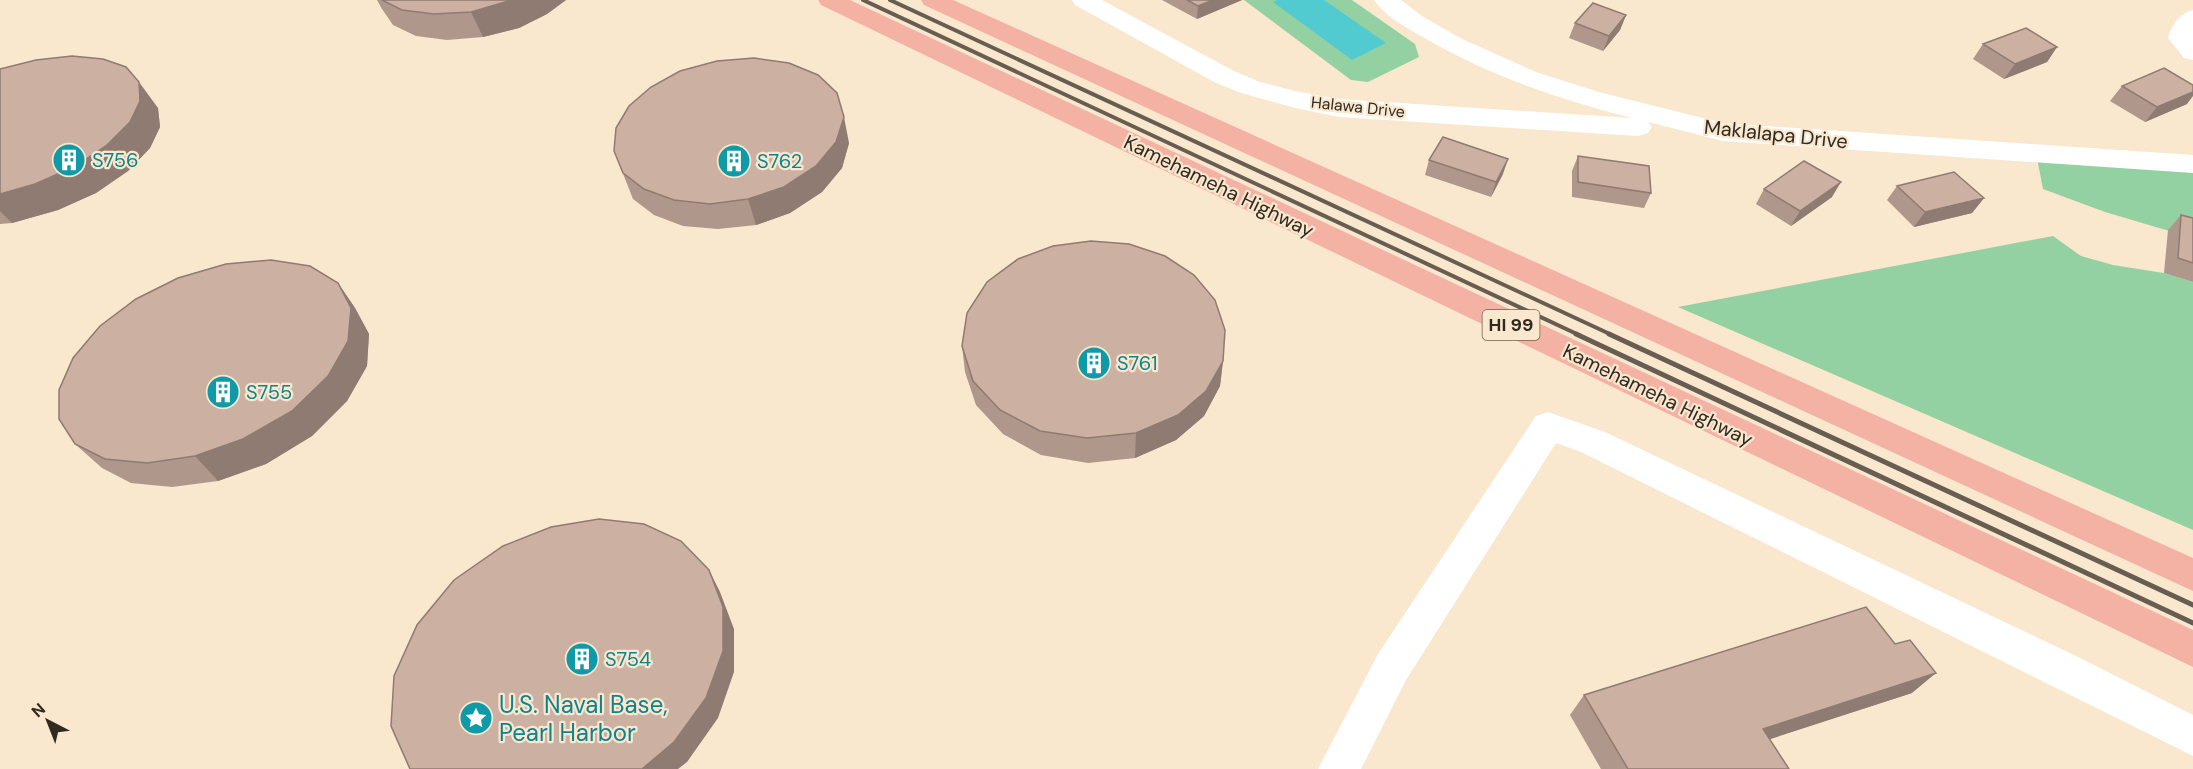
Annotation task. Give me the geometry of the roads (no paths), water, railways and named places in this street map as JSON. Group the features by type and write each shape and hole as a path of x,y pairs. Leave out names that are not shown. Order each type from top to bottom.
{"main road":[{"name":"Kamehameha Highway","path":"830,0 2193,650"},
{"name":"HI 99","path":"933,0 2193,575"}],"street":[{"name":"Halawa Drive","path":"1084,0 1224,76 1269,93 1339,108 1723,132"},
{"name":"Maklalapa Drive","path":"1386,0 1413,21 1451,43 1527,78 1591,99 1723,132 2193,164"},
{"path":"2193,17 2183,29 2181,38 2193,52"},
{"path":"1511,119 1524,111 1531,100 1527,78"},
{"path":"1339,769 1392,667 1548,426 1593,442 2060,668 2193,736"}],"water":[{"path":"1278,0 1324,0 1386,43 1352,60 1273,2"}],"railway":[{"path":"863,0 1579,335"},
{"path":"890,0 1612,335"},
{"path":"1576,334 2193,623"},
{"path":"1609,334 2193,605"}],"place":[{"name":"S756","path":"69,160"},
{"name":"S762","path":"734,161"},
{"name":"S761","path":"1094,363"},
{"name":"S755","path":"223,392"},
{"name":"S754","path":"582,659"},
{"name":"U.S. Naval Base, Pearl Harbor","path":"476,718"}]}
